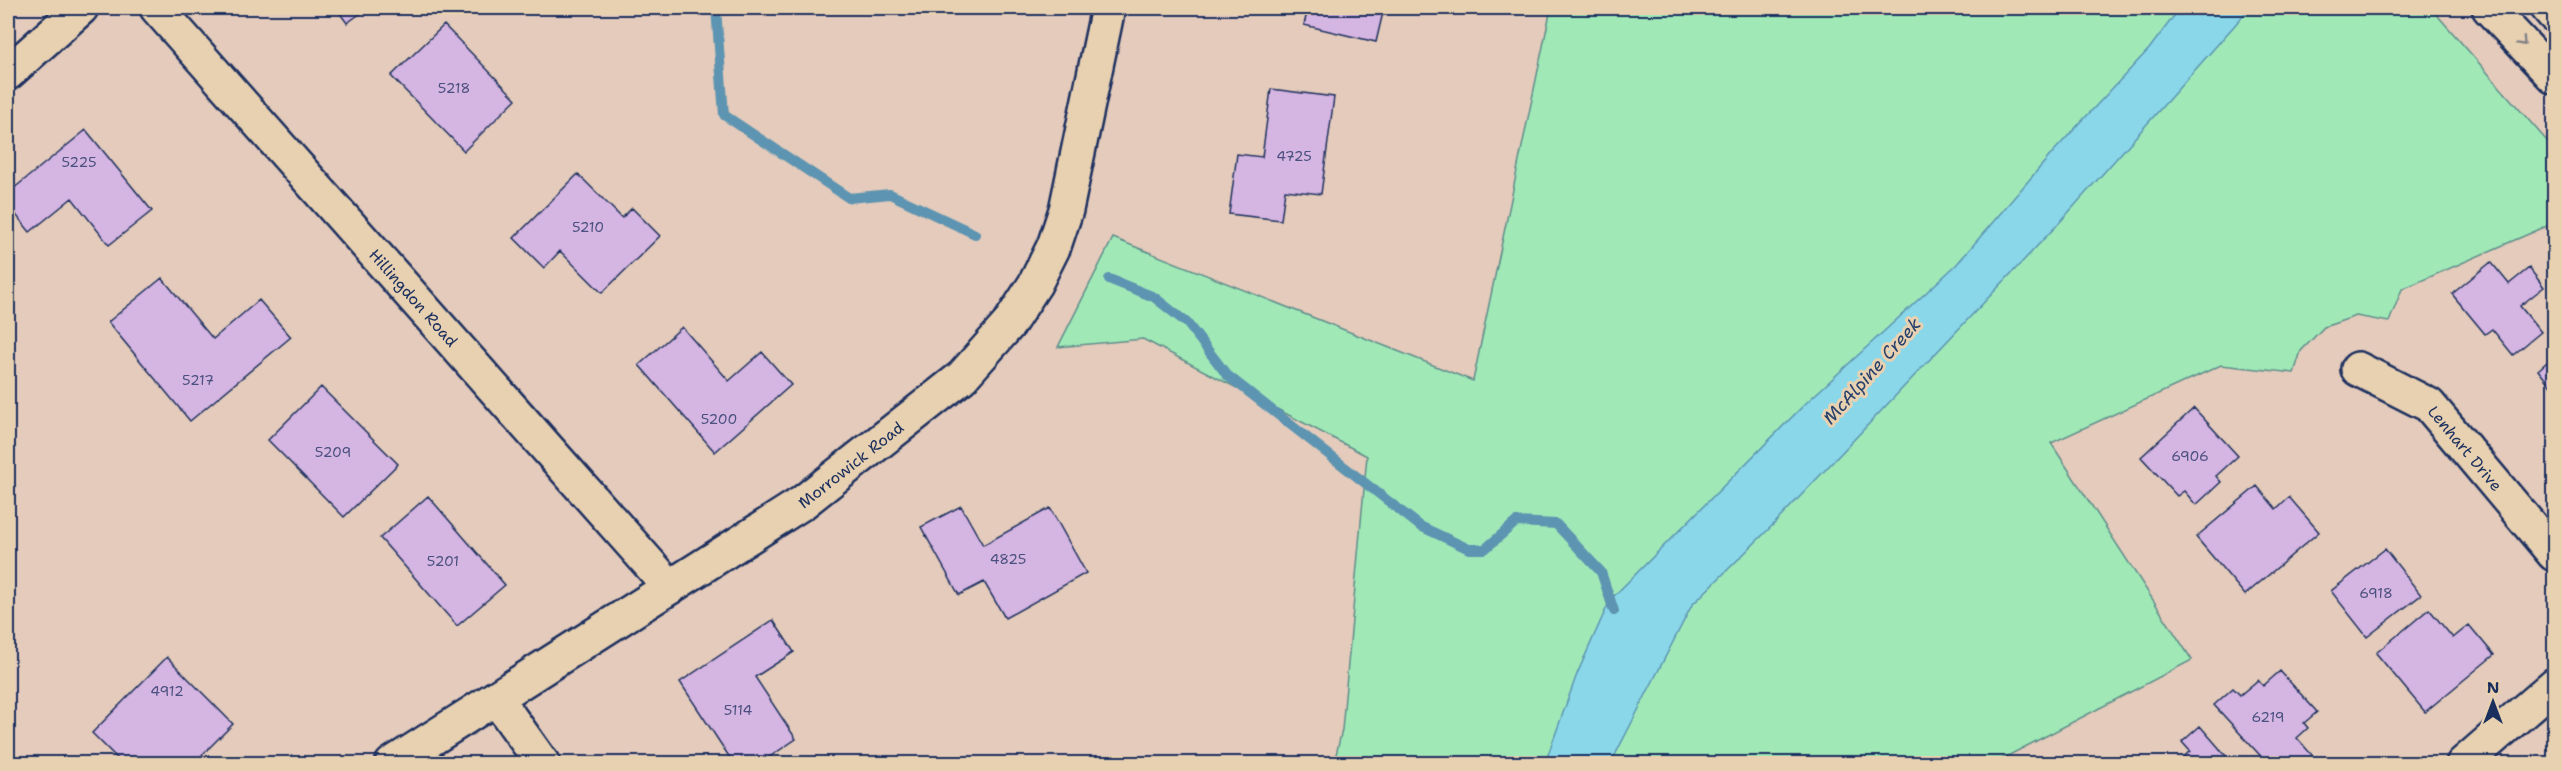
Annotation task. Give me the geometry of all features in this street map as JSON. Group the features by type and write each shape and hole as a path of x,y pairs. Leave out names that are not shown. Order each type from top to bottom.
{"street":[{"path":"8,73 81,8"},
{"name":"Hillingdon Road","path":"157,8 670,587"},
{"name":"Morrowick Road","path":"392,764 802,503 962,377 1009,324 1035,284 1054,246 1066,210 1108,8"},
{"path":"2489,8 2554,77"},
{"path":"2548,8 2554,15"},
{"name":"Lenhart Drive","path":"2358,369 2429,405 2554,554"},
{"path":"2463,764 2554,685"},
{"path":"496,698 543,764"}],"green space":[{"path":"1551,8 2431,8 2554,149 2554,223 2402,289 2389,322 2356,316 2324,327 2301,351 2294,373 2221,365 2051,443 2192,660 1994,763 1334,763 1342,730 1367,456 1143,339 1058,347 1113,238 1473,381"}],"water":[{"name":"McAlpine Creek","path":"2180,8 2250,8 2060,222 1775,523 1692,605 1611,763 1545,763 1577,674 1610,600 1806,403 1956,265 2054,151 2149,49"}],"building":[{"path":"336,8 368,8 347,23"},
{"path":"1308,8 1384,8 1376,42 1304,25"},
{"path":"444,25 516,99 464,151 391,76"},
{"path":"1271,89 1334,97 1321,194 1285,190 1281,220 1229,214 1237,154 1262,157"},
{"path":"86,130 152,211 109,245 72,198 30,232 8,205 8,193"},
{"path":"578,174 622,218 632,208 660,236 602,293 560,251 544,268 514,238"},
{"path":"2491,262 2509,284 2529,268 2544,287 2520,306 2541,332 2513,355 2492,329 2485,334 2452,294"},
{"path":"162,278 213,339 259,300 291,337 190,421 108,322"},
{"path":"682,327 729,381 762,352 791,385 715,452 639,365"},
{"path":"2554,356 2554,390 2538,370"},
{"path":"321,387 398,464 344,517 268,440"},
{"path":"2194,408 2238,456 2216,476 2221,482 2196,505 2184,491 2177,496 2141,457"},
{"path":"2257,486 2276,509 2289,497 2319,532 2245,595 2196,537"},
{"path":"428,496 505,585 457,626 380,538"},
{"path":"961,506 983,545 1050,508 1086,573 1005,618 984,582 959,595 921,527"},
{"path":"2385,549 2421,595 2367,637 2331,591"},
{"path":"2429,609 2453,638 2469,625 2494,655 2425,712 2376,653"},
{"path":"773,620 794,652 755,677 796,739 759,764 734,764 680,682"},
{"path":"167,657 233,724 193,764 123,764 92,733"},
{"path":"2280,671 2317,712 2304,723 2308,728 2297,738 2318,762 2315,764 2268,764 2214,705 2233,688 2240,695 2258,680 2263,686"},
{"path":"2200,726 2233,764 2176,764 2190,751 2182,742"}],"waterway":[{"path":"716,8 724,115 849,198 890,194 975,234"},
{"path":"1109,279 1154,297 1187,323 1227,375 1420,526 1469,549 1485,549 1516,522 1556,524 1601,572 1614,611"}]}
